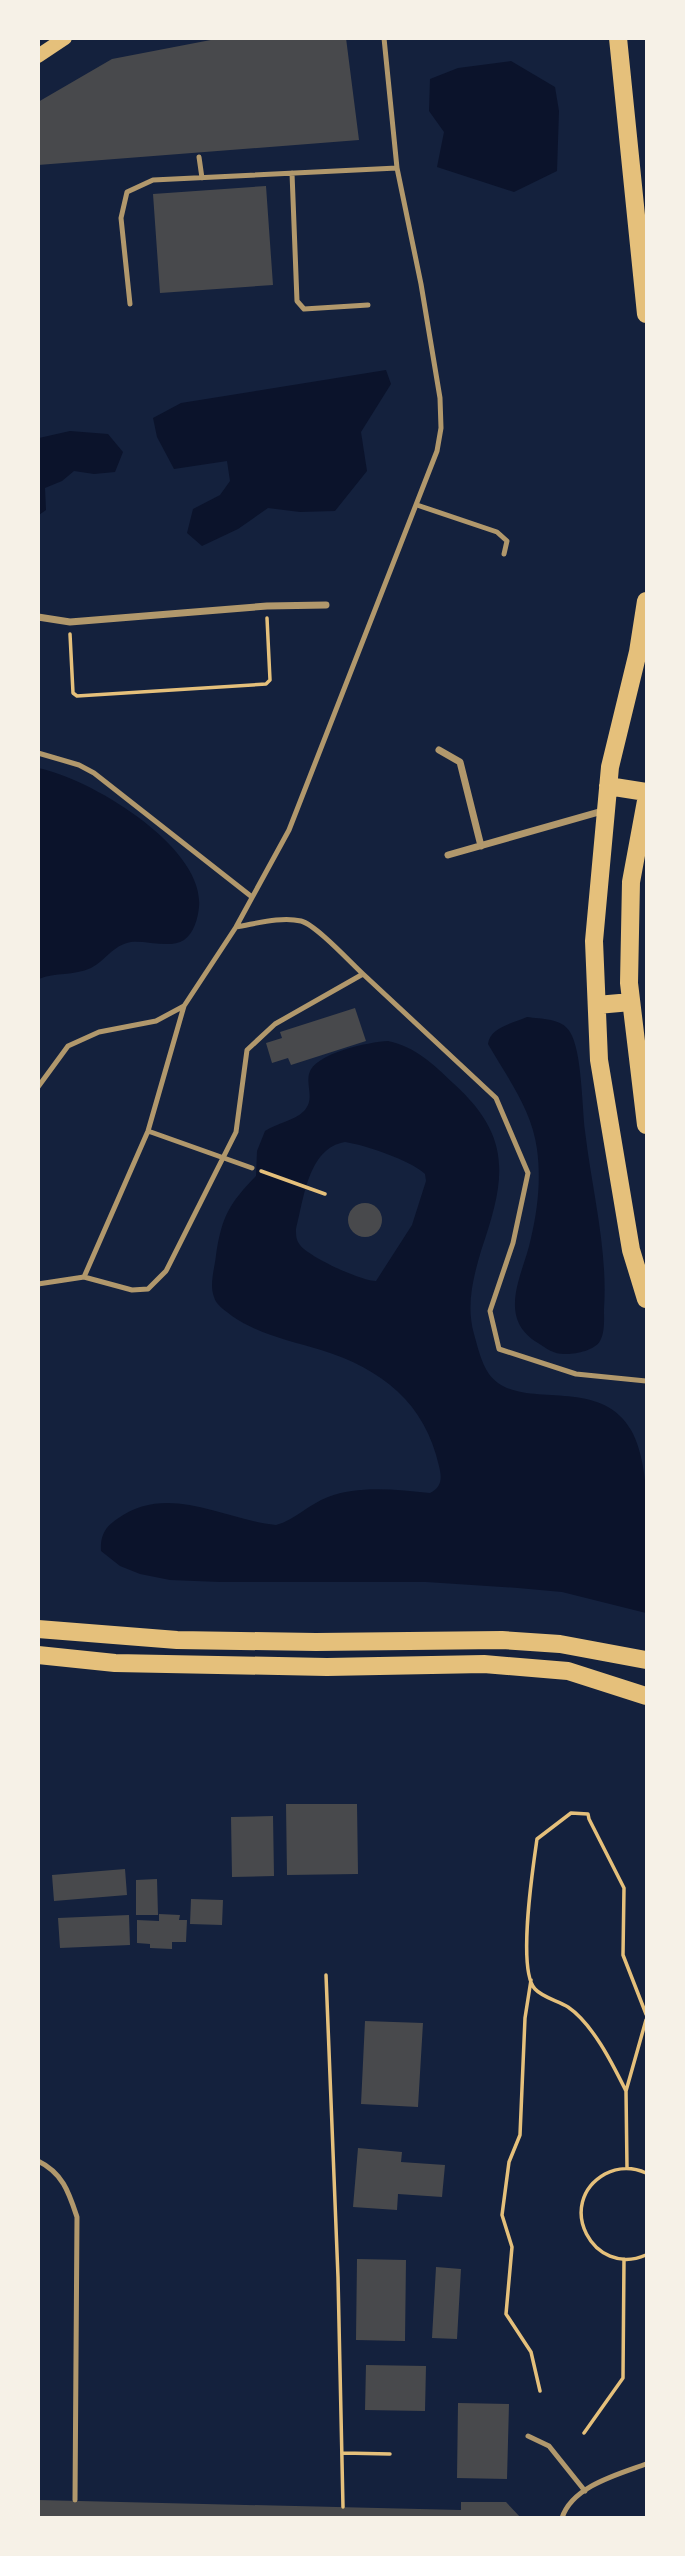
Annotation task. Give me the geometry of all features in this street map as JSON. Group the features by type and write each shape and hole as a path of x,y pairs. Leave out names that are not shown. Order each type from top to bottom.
{"main road":[{"path":"38,56 65,38"},
{"path":"618,38 637,138 646,314"},
{"path":"646,601 638,652 610,767 594,941 599,1060 631,1250 646,1298"},
{"path":"608,786 646,792"},
{"path":"646,801 632,882 629,983 646,1125"},
{"path":"597,1005 631,1002"},
{"path":"38,1629 177,1640 502,1640 559,1644 646,1660"},
{"path":"38,1655 127,1663 327,1667 484,1664 568,1671 646,1696"}],"street":[{"path":"38,617 70,622 267,606 326,605"},
{"path":"439,750 460,762 481,846"},
{"path":"449,855 606,810"}],"lane":[{"path":"84,1277 148,1131 184,1006 236,927 289,830 437,451 441,428 440,398 421,284 397,168 384,38"},
{"path":"198,157 202,178"},
{"path":"130,304 121,218 127,192 153,180 397,168"},
{"path":"292,173 297,301 304,309 368,305"},
{"path":"416,505 497,531 507,541 504,554"},
{"path":"38,753 94,772 252,897"},
{"path":"236,927 302,921 323,936 496,1098 528,1173 513,1242 491,1311 499,1349 576,1374 646,1381"},
{"path":"38,1284 84,1277 132,1290 148,1289 166,1271 236,1132 247,1050 275,1024 363,974"},
{"path":"38,1087 68,1046 99,1032 156,1021 184,1006"},
{"path":"148,1131 252,1168"},
{"path":"38,2161 47,2165 68,2188 77,2217 75,2500"},
{"path":"527,2436 549,2445 585,2491"},
{"path":"562,2518 565,2508 585,2491 646,2464"}],"path":[{"path":"70,622 72,693 77,696 266,684 270,680 267,606"},
{"path":"252,1168 325,1194"},
{"path":"626,2091 605,2049 570,2008 534,1989 525,1967 537,1839 571,1814 589,1814 589,1819 624,1888 623,1955 646,2014"},
{"path":"326,1975 343,2507"},
{"path":"531,1980 525,2018 520,2134 509,2162 502,2215 512,2247 506,2314 531,2353 540,2391"},
{"path":"627,2168 626,2091 646,2020"},
{"path":"646,2174 627,2168 611,2171 598,2179 588,2190 582,2205 584,2227 596,2247 609,2256 624,2259 646,2255"},
{"path":"583,2433 623,2378 624,2259"},
{"path":"342,2453 390,2454"}],"water":[{"path":"511,61 555,87 559,111 557,171 514,192 437,167 444,132 429,111 430,79 458,68"},
{"path":"386,370 391,384 361,432 367,471 335,511 300,512 268,508 238,529 202,546 187,533 193,509 220,495 230,481 227,461 174,469 157,437 153,418 181,403"},
{"path":"70,431 108,434 123,452 115,472 94,474 74,471 62,481 45,488 46,510 39,515 39,438"},
{"path":"38,768 60,774 113,801 164,839 184,861 196,884 199,907 195,925 184,940 172,944 131,942 114,950 91,968 39,979"},
{"path":"527,1017 551,1020 566,1027 574,1041 579,1065 585,1131 602,1242 605,1287 602,1337 594,1347 576,1353 555,1353 538,1343 525,1332 518,1321 515,1308 535,1216 539,1182 537,1149 524,1107 488,1044 493,1033"},
{"path":"388,1041 407,1047 431,1063 473,1103 495,1142 499,1181 475,1271 471,1303 474,1334 489,1374 502,1386 519,1392 579,1398 599,1403 617,1413 631,1430 639,1448 646,1493 646,1613 562,1592 518,1588 426,1582 170,1580 140,1574 120,1566 101,1551 102,1536 113,1522 136,1508 156,1504 196,1506 276,1525 321,1500 340,1493 379,1489 430,1493 439,1485 440,1470 432,1444 412,1407 398,1392 381,1378 343,1358 253,1328 219,1305 213,1292 212,1281 224,1220 233,1203 256,1176 257,1151 265,1131 304,1111 310,1097 309,1074 321,1060 343,1050","holes":["345,1142 398,1159 425,1174 426,1181 412,1225 376,1281 324,1262 305,1250 296,1237 305,1190 315,1164 333,1146"]}],"building":[{"path":"221,38 346,38 359,140 38,165 38,102 112,59"},
{"path":"266,186 273,285 160,293 153,194"},
{"path":"355,1008 366,1041 291,1065 288,1058 272,1063 266,1043 282,1038 280,1032"},
{"path":"365,1203 377,1208 382,1220 377,1232 365,1237 353,1232 348,1220 353,1208"},
{"path":"286,1804 357,1804 358,1874 287,1875"},
{"path":"273,1816 274,1876 232,1877 231,1817"},
{"path":"125,1869 127,1895 54,1901 52,1875"},
{"path":"157,1879 158,1915 136,1915 136,1880"},
{"path":"191,1899 223,1900 222,1925 190,1924"},
{"path":"159,1914 180,1915 179,1920 187,1920 186,1942 172,1942 172,1949 150,1948 150,1944 137,1943 137,1920 159,1921"},
{"path":"129,1915 130,1945 60,1948 58,1918"},
{"path":"365,2021 423,2023 418,2107 361,2104"},
{"path":"358,2148 402,2152 401,2162 445,2165 442,2197 398,2194 397,2210 353,2207"},
{"path":"357,2259 406,2260 405,2341 356,2340"},
{"path":"436,2267 461,2269 457,2339 432,2338"},
{"path":"366,2365 426,2366 425,2411 365,2410"},
{"path":"458,2403 509,2404 507,2479 457,2478"},
{"path":"38,2500 461,2510 461,2502 506,2502 521,2518 38,2518"}]}
